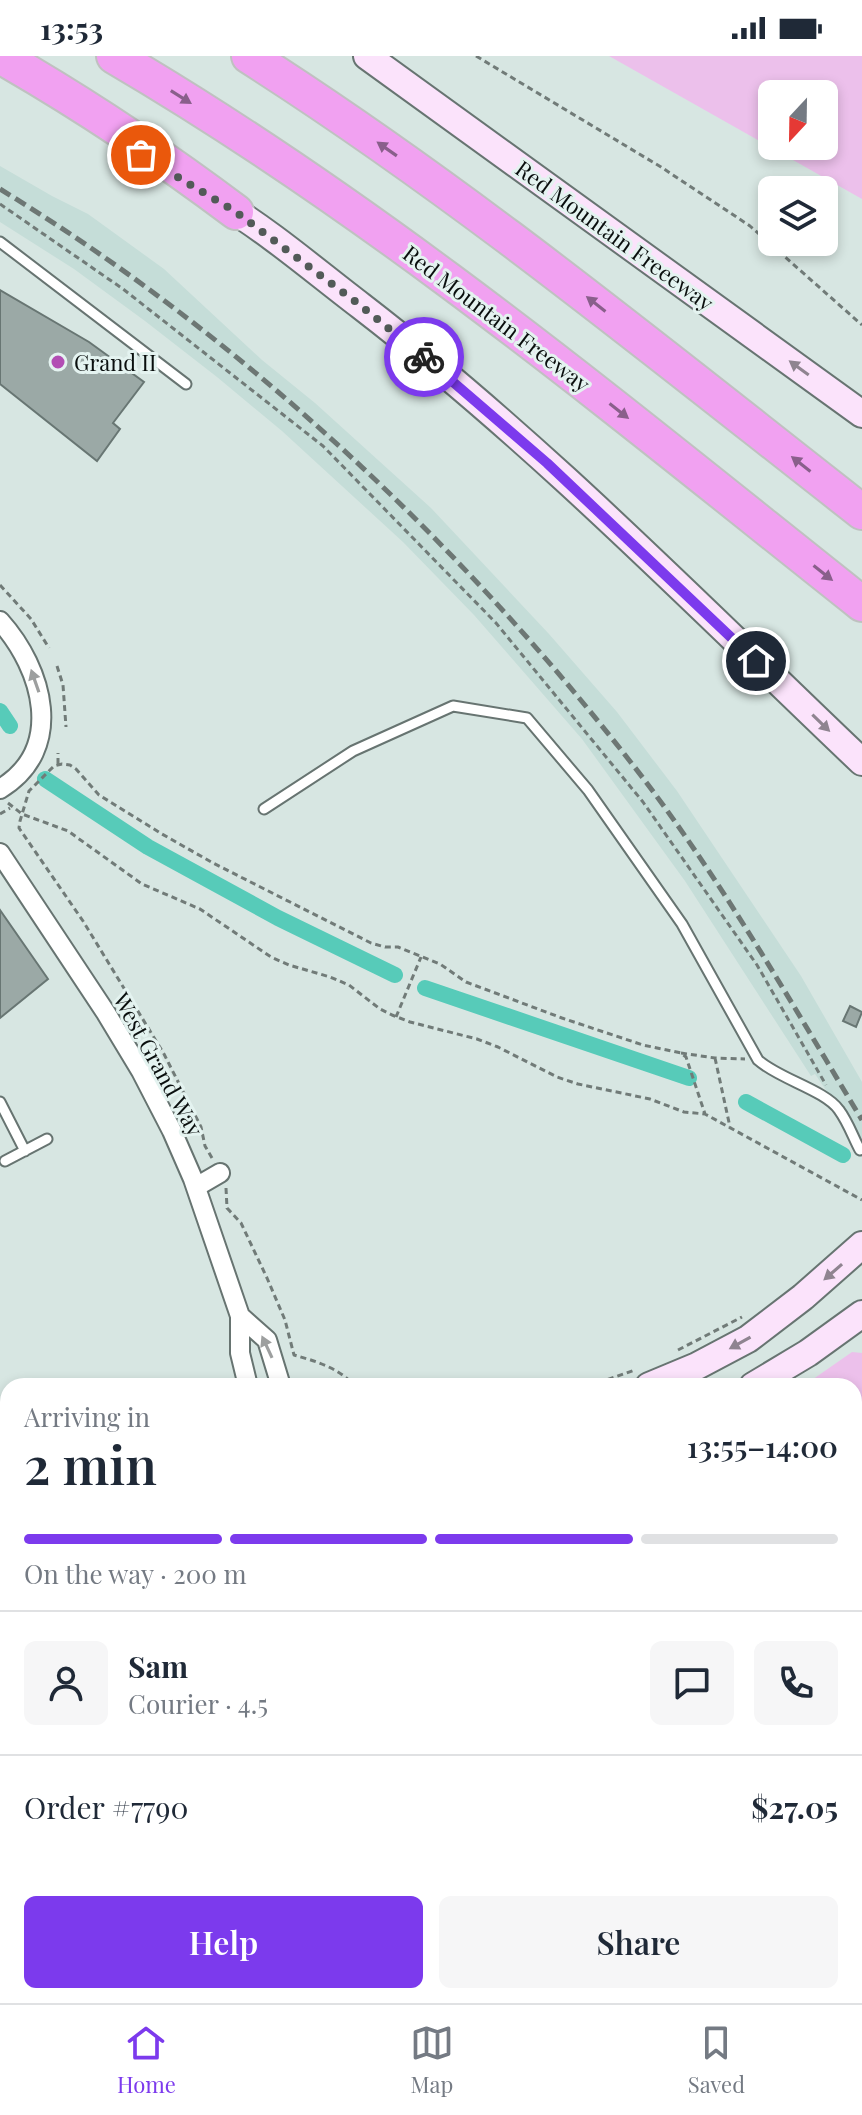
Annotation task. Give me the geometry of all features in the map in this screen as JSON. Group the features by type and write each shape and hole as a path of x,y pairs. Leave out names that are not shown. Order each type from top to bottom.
{"highway":[{"path":"0,56 151,149 236,212"},
{"name":"Red Mountain Freeway","path":"114,56 278,159 448,279 862,604"},
{"path":"249,56 492,224 862,512"}],"main road":[{"name":"Red Mountain Freeeway","path":"367,56 862,414"},
{"path":"0,72 236,212 378,319 507,427 589,502 862,762"},
{"path":"645,1377 697,1366 748,1339 803,1297 862,1245"},
{"path":"767,1378 862,1314"}],"street":[{"path":"0,621 14,636 32,670 43,717 35,748 3,795"},
{"name":"West Grand Way","path":"0,853 106,1013 172,1131 196,1187 240,1316 240,1353 246,1378"},
{"path":"196,1187 220,1173"},
{"name":"West Grand Way","path":"240,1316 267,1340 279,1378"}],"lane":[{"path":"0,242 186,384"},
{"path":"264,809 353,751 453,706 527,718 588,790 682,924 758,1060 768,1070 826,1099 840,1112 860,1150"},
{"path":"0,1102 25,1151"},
{"path":"5,1161 47,1139"}],"path":[{"path":"476,56 661,167 750,226 862,325"},
{"path":"0,204 123,289 323,446 496,623 643,802 757,965 840,1112"},
{"path":"0,585 31,619 49,648"},
{"path":"57,666 63,685 66,727"},
{"path":"58,753 56,765 29,791 19,828 83,921 164,1054 220,1173 224,1207 241,1223 267,1278 285,1320 294,1355 329,1367 346,1378"},
{"path":"56,765 70,765 99,795 213,863 371,943 398,947 421,956 487,991 643,1045 681,1053 686,1057 705,1114"},
{"path":"3,795 22,814 68,831 142,884 200,909 271,957 349,985 396,1017 477,1039 578,1084 650,1099 684,1112 705,1114 862,1200"},
{"path":"0,814 12,807"},
{"path":"396,1017 421,956"},
{"path":"681,1053 758,1060"},
{"path":"715,1058 730,1127"},
{"path":"200,1156 208,1151"},
{"path":"669,1355 750,1314"}],"shaded area":[{"path":"609,56 862,56 862,199 838,185 838,176 821,176 793,160 838,160 838,80 758,80 758,140"},
{"path":"0,166 88,214 164,269 262,360 315,403 431,508 549,634 617,712 677,791 801,976 862,1082 862,1148 815,1074 811,1076 685,881 582,739 474,615 403,542 282,431 217,377 74,269 0,222"},
{"path":"852,1352 862,1353 862,1378 815,1378"}],"building":[{"name":"Grand II","path":"0,290 89,342 144,382 113,423 120,429 97,461 0,384"},
{"path":"0,910 48,979 0,1018"},
{"path":"850,1006 862,1012 856,1027 843,1021"}],"waterway":[{"path":"0,711 10,726"},
{"path":"45,779 148,847 278,918 395,975"},
{"path":"425,988 689,1078"},
{"path":"746,1102 843,1155"}],"railway":[{"path":"0,189 91,248 266,381 348,454 503,611 575,693 673,819 757,946 862,1120"}],"way so far":[{"path":"141,155 236,212 424,357"}],"place":[{"name":"Grand II","path":"58,362"}],"route":[{"path":"424,357 547,463 756,661"}]}
